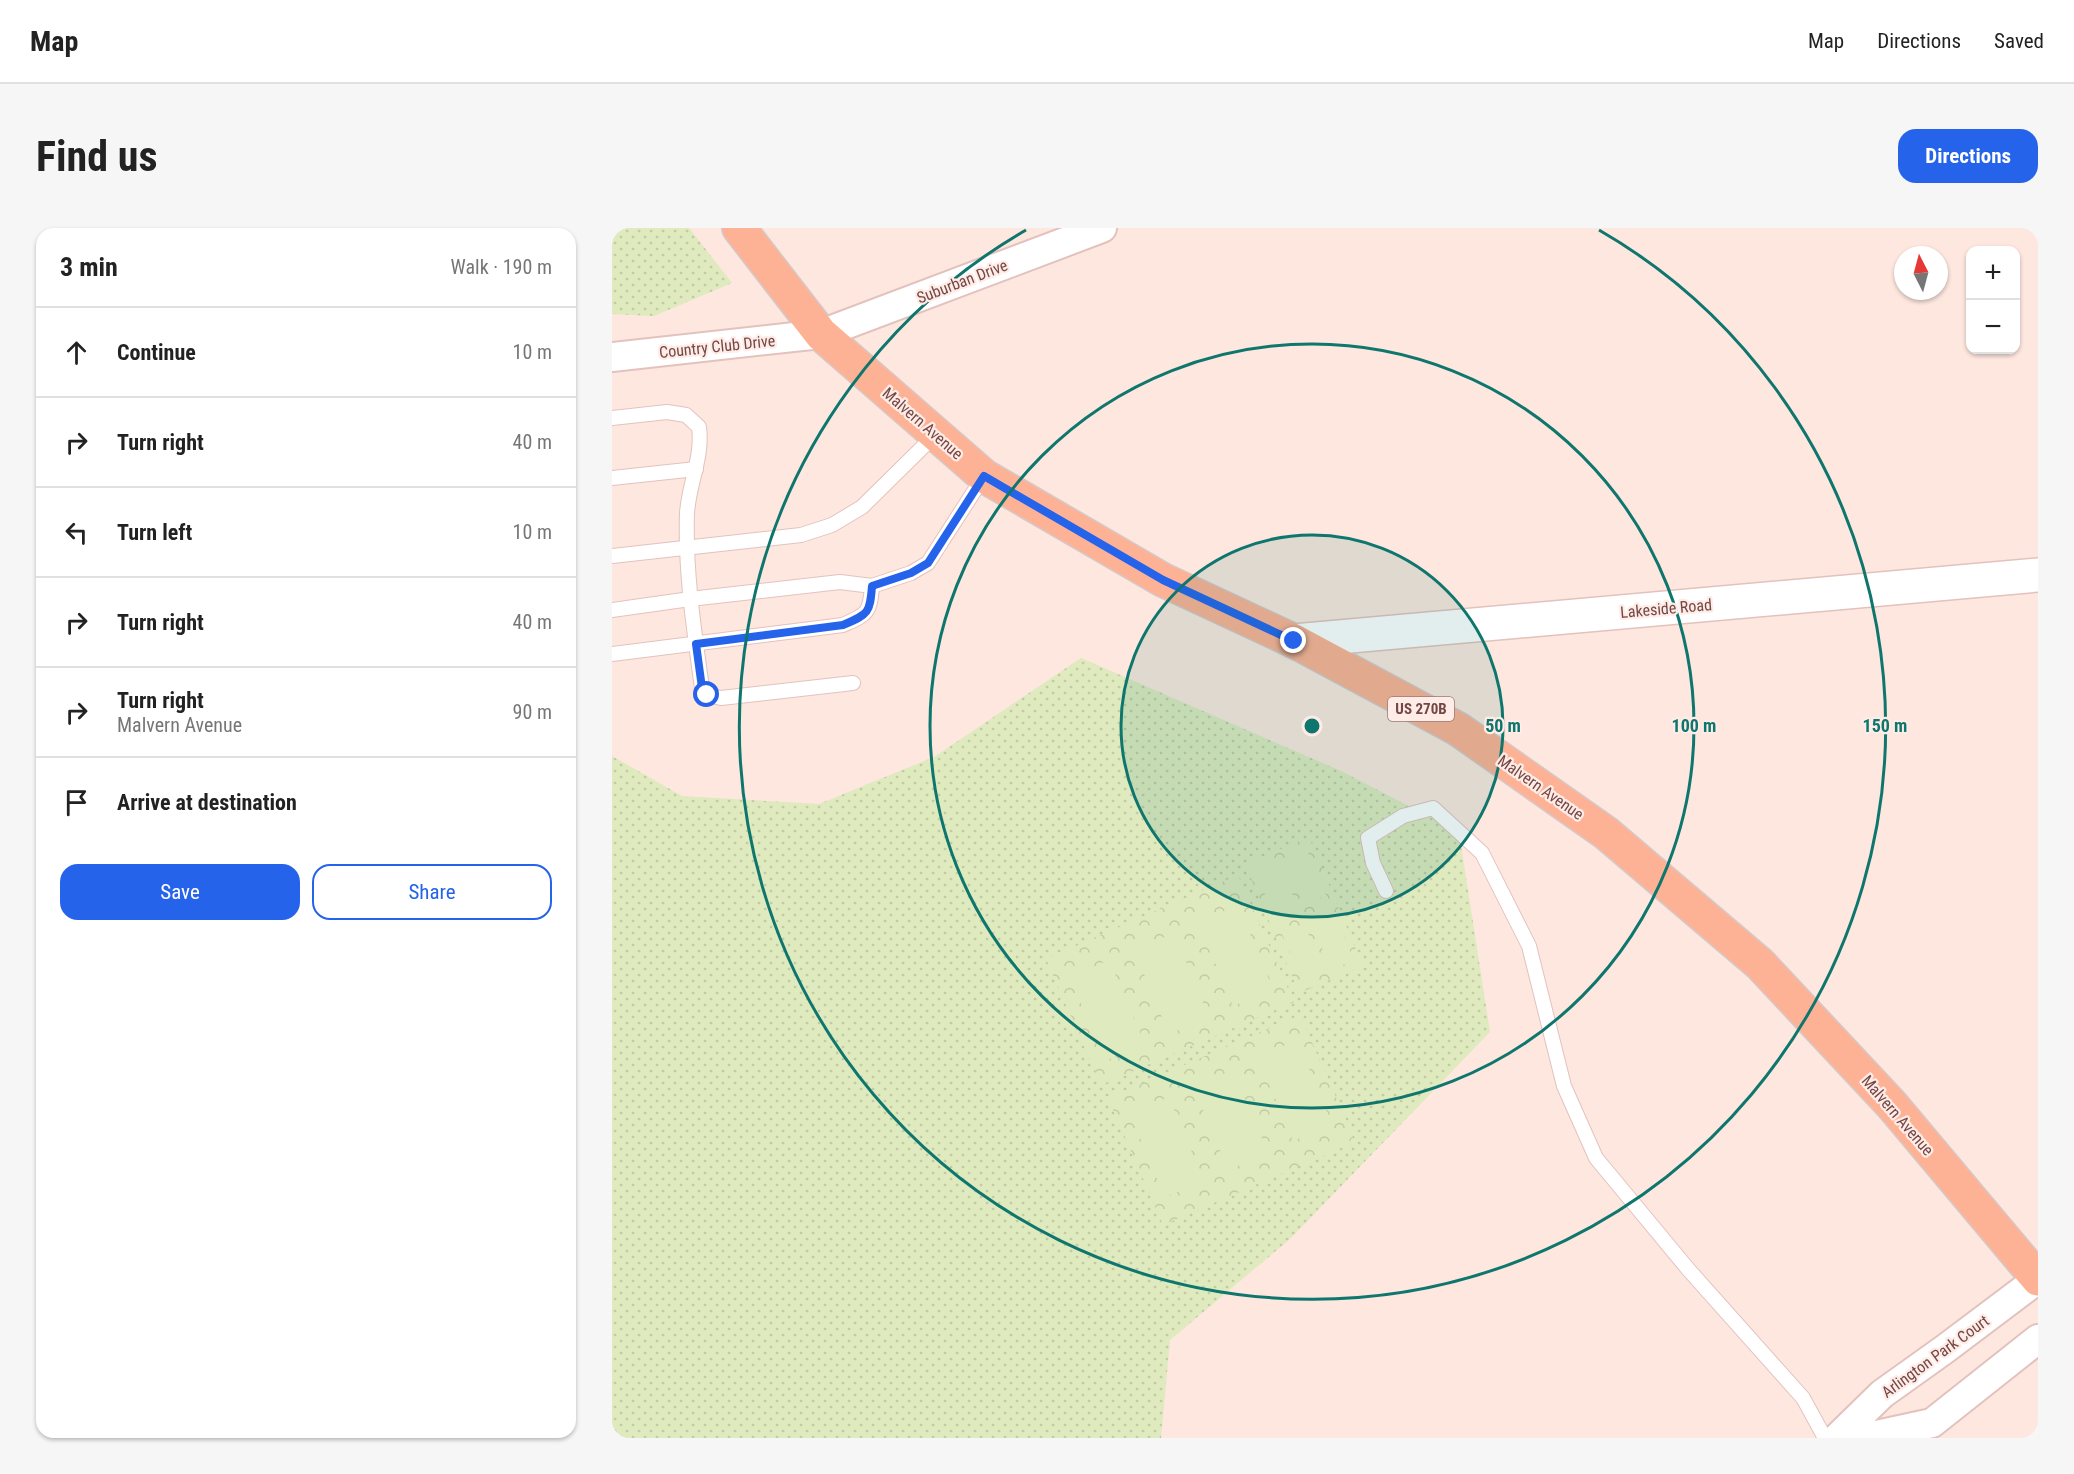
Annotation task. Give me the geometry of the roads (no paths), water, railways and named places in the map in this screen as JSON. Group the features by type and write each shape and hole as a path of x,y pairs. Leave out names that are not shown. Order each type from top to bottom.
{"main road":[{"name":"Malvern Avenue","path":"739,228 821,334 984,476 1163,580 1294,641 1458,729 1606,833 1760,964 1892,1105 2038,1279"}],"street":[{"name":"Suburban Drive","path":"821,334 1102,228"},
{"name":"Country Club Drive","path":"612,357 821,334"},
{"name":"Lakeside Road","path":"1294,641 2038,575"},
{"name":"Arlington Park Court","path":"1837,1438 1882,1394 2038,1279"},
{"path":"1863,1438 1932,1424 2038,1339"}],"lane":[{"path":"612,418 667,412 686,415 699,427 701,442 687,510 687,549 690,599 702,688 707,695 721,698 852,683"},
{"path":"612,556 801,536 832,525 862,507 935,435"},
{"path":"612,478 696,469"},
{"path":"612,610 840,582 872,586 911,573 928,563 984,476"},
{"path":"612,654 843,625 862,616 871,606 872,586"},
{"path":"1386,891 1373,863 1368,838 1403,816 1432,808 1482,853 1529,946 1564,1086 1596,1158 1688,1269 1803,1398 1825,1438"}]}
